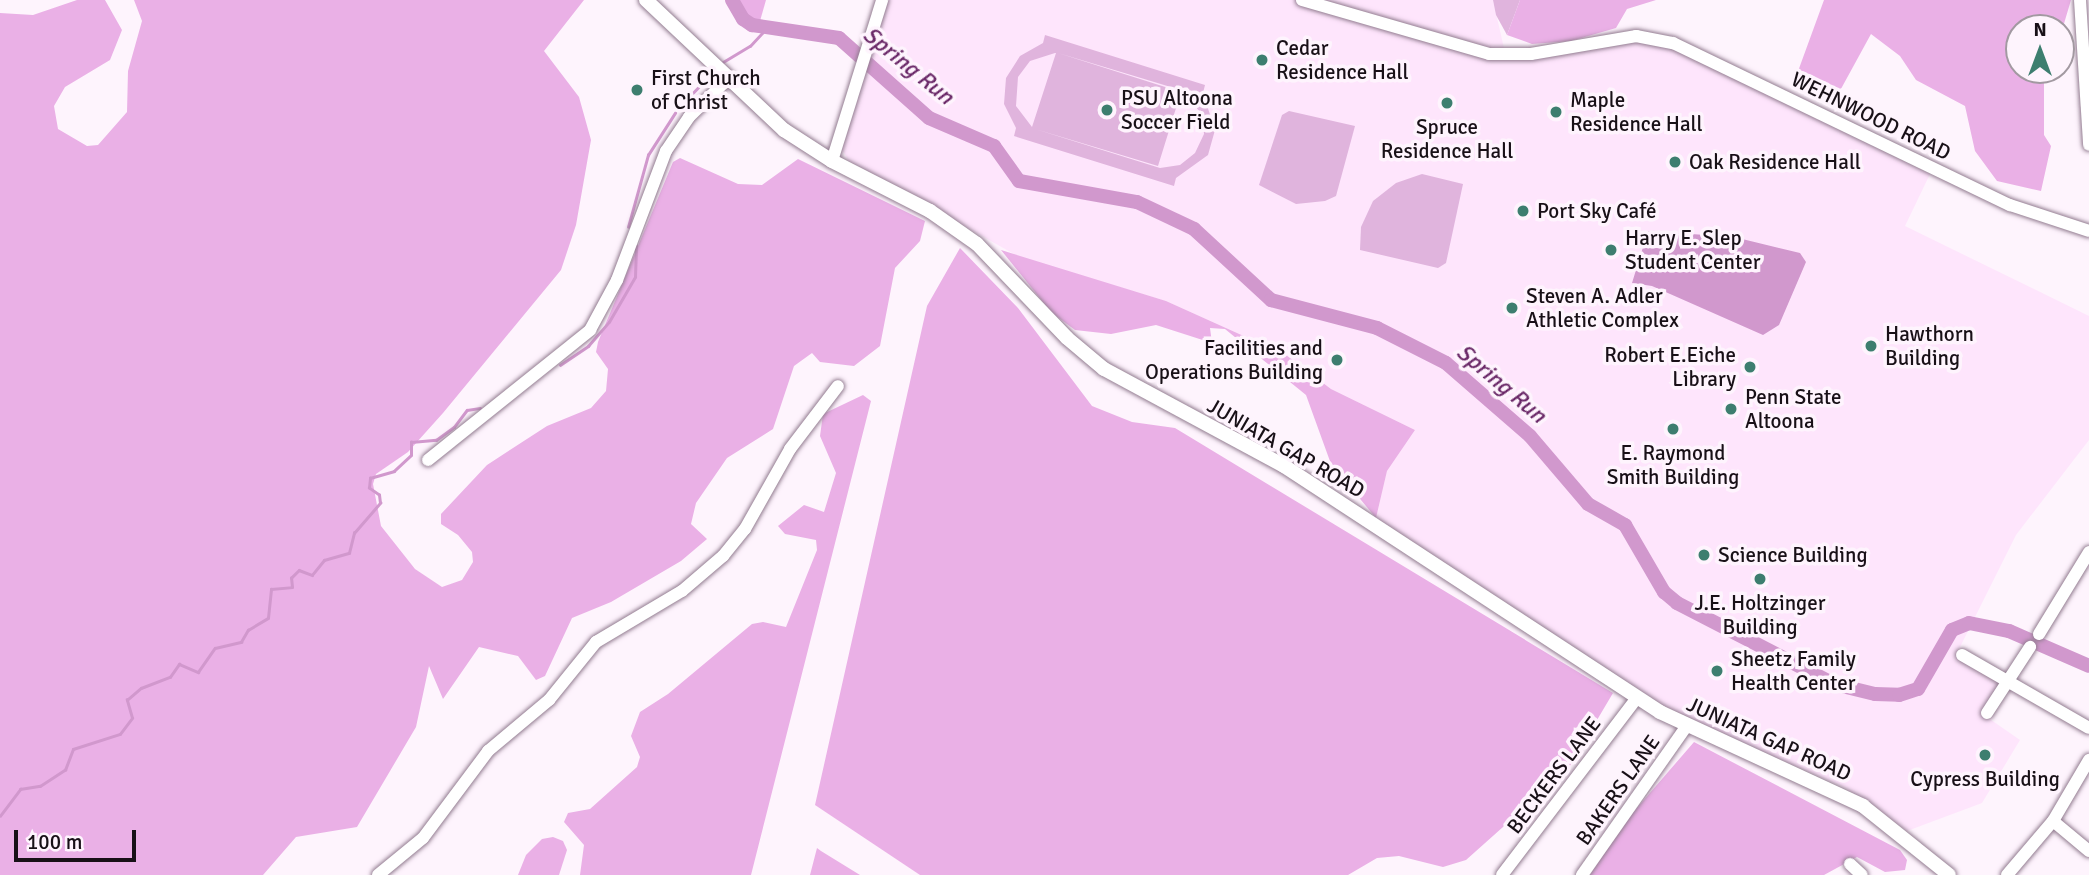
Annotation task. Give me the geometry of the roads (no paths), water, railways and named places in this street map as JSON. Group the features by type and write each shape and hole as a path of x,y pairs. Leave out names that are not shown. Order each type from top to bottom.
{"main road":[{"name":"JUNIATA GAP ROAD","path":"646,0 784,130 832,161 960,230 1067,338 1117,377 1284,466 1637,698 1686,727 1847,797 1949,875"}],"street":[{"path":"832,161 882,0"},
{"name":"WEHNWOOD ROAD","path":"1302,0 1489,54 1531,54 1636,36 1673,43 2010,205 2089,231"},
{"path":"2080,0 2089,145"},
{"path":"428,460 590,330 617,280 666,151 689,117 728,79"},
{"path":"378,875 423,838 488,751 549,700 596,642 682,591 723,556 745,529 790,449 838,386"},
{"path":"2039,634 2089,552"},
{"path":"1987,713 2030,647"},
{"path":"1962,654 2089,728"},
{"name":"BECKERS LANE","path":"1502,875 1637,698"},
{"name":"BAKERS LANE","path":"1582,875 1686,727"},
{"path":"2007,875 2053,821 2089,760"},
{"path":"2053,821 2089,851"},
{"path":"1850,864 1862,875"}],"waterway":[{"name":"Spring Run","path":"732,0 743,19 752,25 839,38 929,118 994,146 1019,181 1137,202 1194,229 1271,300 1377,328 1446,363 1530,436 1588,504 1625,525 1664,592 1677,603 1834,684 1875,694 1899,695 1918,689 1952,630 1969,623 2009,631 2089,666"},
{"path":"723,62 750,46 766,29"},
{"path":"684,102 710,75"},
{"path":"628,227 648,155 675,113"},
{"path":"560,365 588,346 609,322 635,277 636,246"},
{"path":"0,816 20,789 40,786 65,770 73,749 120,734 132,718 127,700 141,688 170,677 179,664 198,672 215,648 241,642 248,630 268,618 271,589 292,587 291,578 299,570 312,575 324,560 349,553 354,533 380,503 379,495 369,488 370,478 394,471 411,455 411,442 436,440 454,427 467,410 480,408"}],"place":[{"name":"Cedar Residence Hall","path":"1262,60"},
{"name":"First Church of Christ","path":"637,90"},
{"name":"Spruce Residence Hall","path":"1447,103"},
{"name":"PSU Altoona Soccer Field","path":"1107,110"},
{"name":"Maple Residence Hall","path":"1556,112"},
{"name":"Oak Residence Hall","path":"1675,162"},
{"name":"Port Sky Café","path":"1523,211"},
{"name":"Harry E. Slep Student Center","path":"1611,250"},
{"name":"Steven A. Adler Athletic Complex","path":"1512,308"},
{"name":"Hawthorn Building","path":"1871,346"},
{"name":"Facilities and Operations Building","path":"1337,360"},
{"name":"Robert E.Eiche Library","path":"1750,367"},
{"name":"Penn State Altoona","path":"1731,409"},
{"name":"E. Raymond Smith Building","path":"1673,429"},
{"name":"Science Building","path":"1704,555"},
{"name":"J.E. Holtzinger Building","path":"1760,579"},
{"name":"Sheetz Family Health Center","path":"1717,671"},
{"name":"Cypress Building","path":"1985,755"}]}
